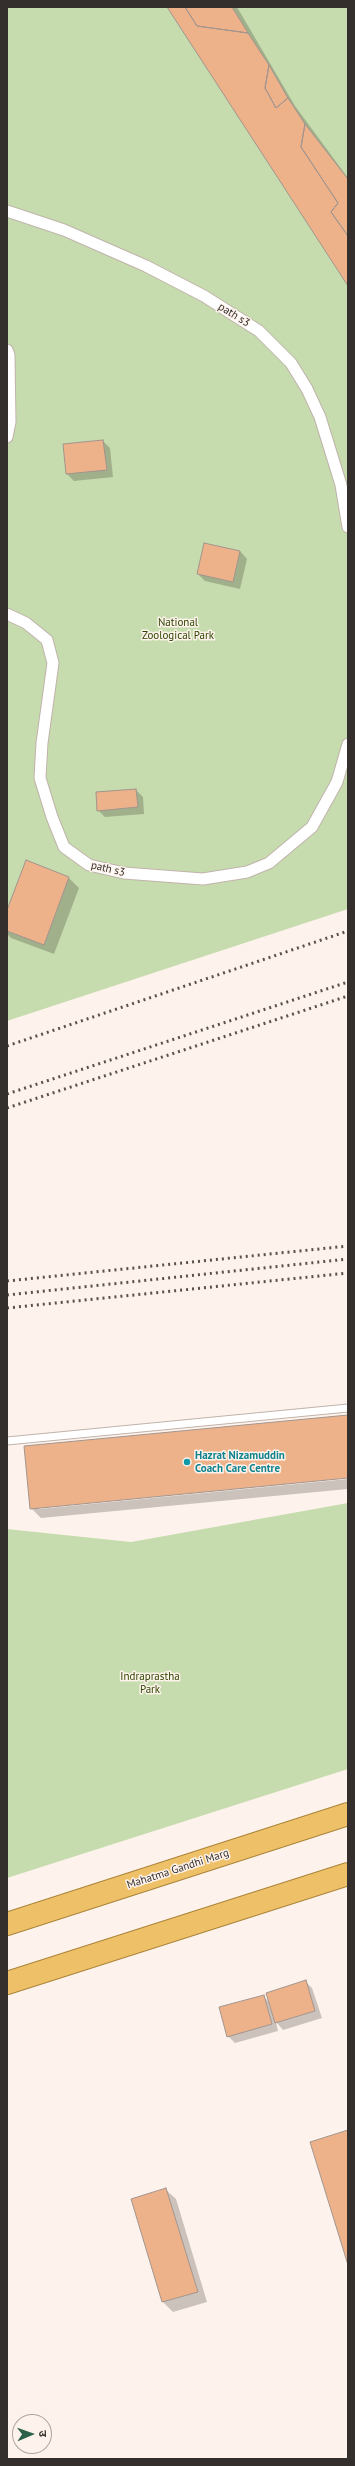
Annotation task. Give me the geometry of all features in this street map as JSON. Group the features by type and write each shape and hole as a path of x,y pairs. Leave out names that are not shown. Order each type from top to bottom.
{"highway":[{"name":"Mahatma Gandhi Marg","path":"7,1924 348,1814"},
{"path":"7,1983 348,1874"}],"street":[{"name":"path s3","path":"7,211 64,230 146,266 204,296 259,331 291,363 307,389 320,417 341,485 348,527"},
{"path":"7,350 9,355 10,422 7,437"},
{"name":"path s3","path":"7,614 26,623 47,640 53,662 43,728 40,778 52,817 64,847 89,865 124,873 203,879 247,872 269,863 312,827 337,782 348,744"}],"lane":[{"path":"7,1441 348,1408"}],"green space":[{"name":"National Zoological Park","path":"7,7 348,7 348,909 7,1021"},
{"name":"Indraprastha Park","path":"348,1503 348,1769 7,1878 7,1529 131,1542"}],"building":[{"path":"167,7 185,7 197,26 248,33 269,65 265,88 276,108 288,98 305,124 301,147 338,203 331,212 348,236 348,286"},
{"path":"185,7 232,7 248,33 197,26"},
{"path":"269,65 288,98 276,108 265,88"},
{"path":"305,124 348,179 348,236 331,212 338,203 301,147"},
{"path":"103,440 107,470 66,474 63,444"},
{"path":"204,543 240,551 233,582 197,574"},
{"path":"136,789 138,807 97,811 96,792"},
{"path":"26,860 69,877 44,945 7,931 7,910"},
{"name":"Hazrat Nizamuddin Coach Care Centre","path":"348,1415 348,1478 30,1509 24,1446"},
{"path":"306,1980 315,2011 275,2023 266,1993"},
{"path":"264,1995 272,2024 227,2037 219,2007"},
{"path":"348,2130 348,2265 310,2142"},
{"path":"166,2188 198,2292 162,2302 131,2199"}],"railway":[{"path":"7,1046 348,931"},
{"path":"7,1094 348,982"},
{"path":"7,1108 348,996"},
{"path":"7,1281 348,1246"},
{"path":"7,1295 348,1259"},
{"path":"7,1308 348,1273"}],"place":[{"name":"Hazrat Nizamuddin Coach Care Centre","path":"187,1462"}]}
